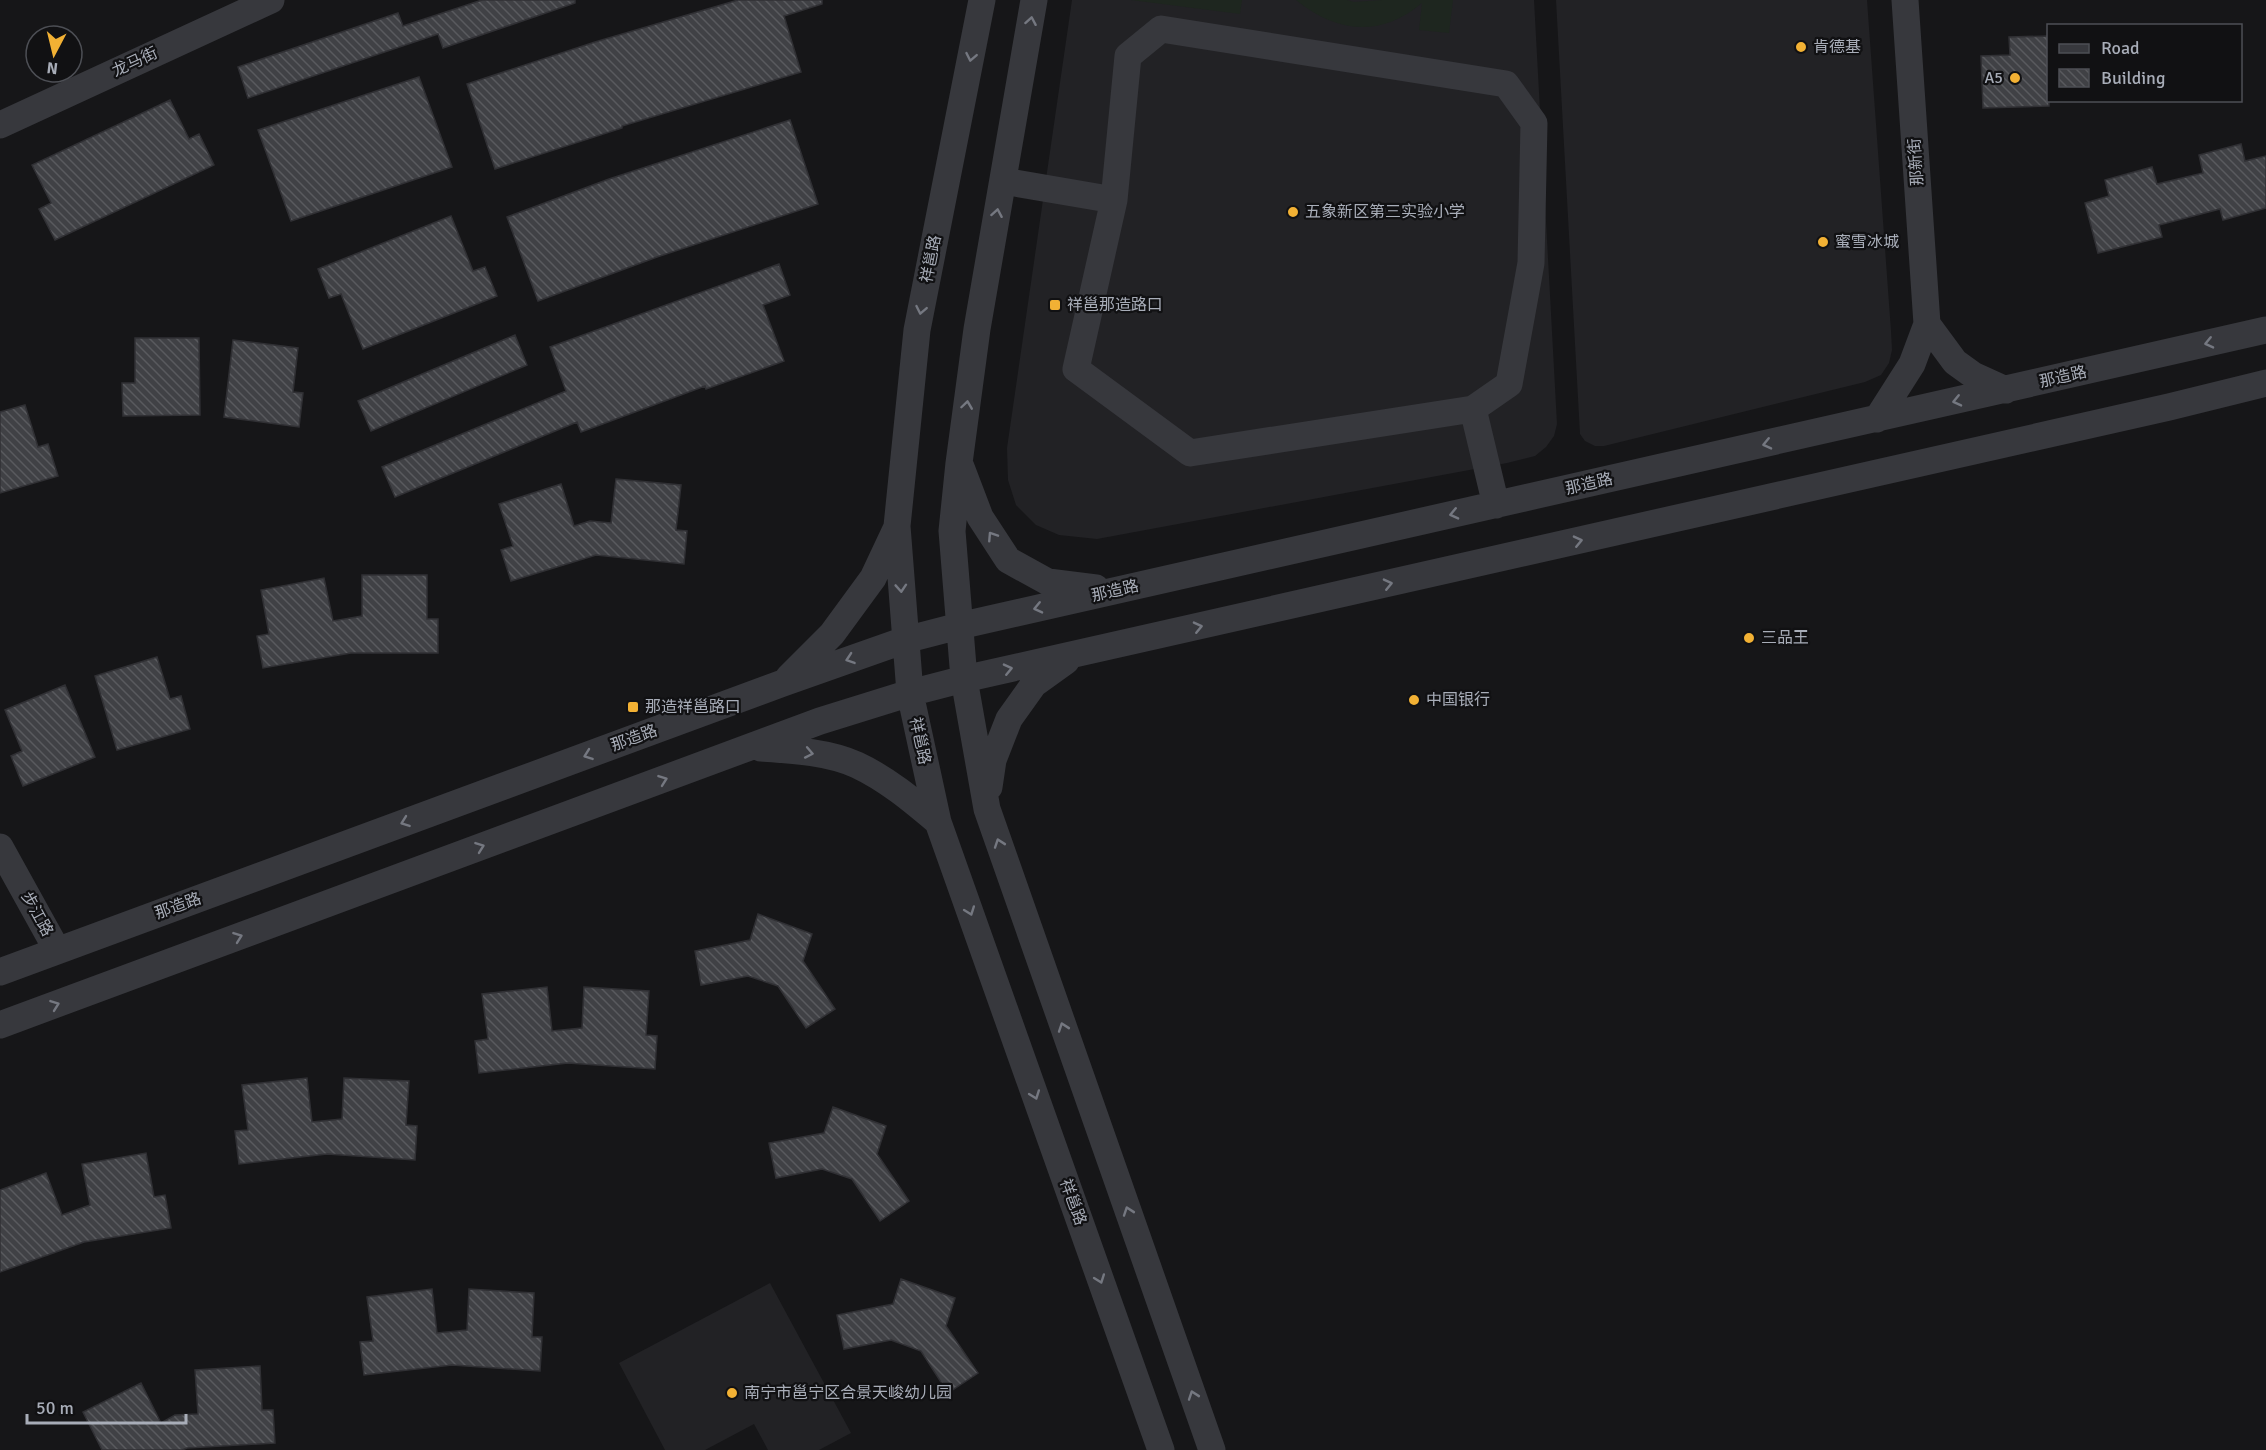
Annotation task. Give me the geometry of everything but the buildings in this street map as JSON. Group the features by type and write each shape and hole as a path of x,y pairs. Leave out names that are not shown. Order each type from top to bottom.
{"street":[{"name":"龙马街","path":"0,125 271,0"},
{"name":"祥邕路","path":"982,0 916,330 897,526 910,693 938,822 1161,1450"},
{"path":"1034,0 977,329 959,463 952,531 964,679 987,808 1212,1450"},
{"name":"那新街","path":"1905,0 1927,324"},
{"path":"1161,30 1506,84 1534,123 1531,263 1509,384 1473,410 1190,453 1076,369 1114,200 1128,56 1161,30"},
{"path":"1003,181 1114,200"},
{"path":"1927,324 1955,362 1973,375 2006,390"},
{"path":"1877,419 1912,364 1927,324"},
{"name":"那造路","path":"0,972 905,640 2266,330"},
{"path":"0,1025 820,721 910,693 2266,383"},
{"path":"1473,410 1496,505"},
{"path":"959,463 980,517 1008,560 1048,582 1115,591"},
{"path":"783,683 832,634 873,578 897,526"},
{"path":"987,808 993,760 1010,719 1034,684 1074,655"},
{"path":"750,747 805,752 857,765 904,793 938,822"},
{"name":"步江路","path":"0,847 57,950"}],"shaded area":[{"name":"五象新区第三实验小学","path":"1072,0 1534,0 1557,424 1554,436 1546,447 1535,456 1507,463 1097,539 1059,535 1036,525 1016,505 1008,480 1007,448"},
{"path":"1131,0 1242,0 1240,14"},
{"path":"1296,0 1354,2 1453,0 1449,33 1419,30 1422,3 1391,22 1359,27 1343,25 1327,19"},
{"path":"1556,0 1867,0 1892,350 1889,363 1881,375 1865,382 1604,446 1595,446 1585,441 1580,434"},
{"name":"南宁市邕宁区合景天峻幼儿园","path":"770,1283 851,1433 819,1450 768,1450 754,1424 705,1450 665,1450 619,1363"}],"place":[{"name":"肯德基","path":"1801,47"},
{"name":"A5","path":"2015,78"},
{"name":"五象新区第三实验小学","path":"1293,212"},
{"name":"蜜雪冰城","path":"1823,242"},
{"name":"祥邕那造路口","path":"1055,305"},
{"name":"三品王","path":"1749,638"},
{"name":"中国银行","path":"1414,700"},
{"name":"那造祥邕路口","path":"633,707"},
{"name":"南宁市邕宁区合景天峻幼儿园","path":"732,1393"}]}
